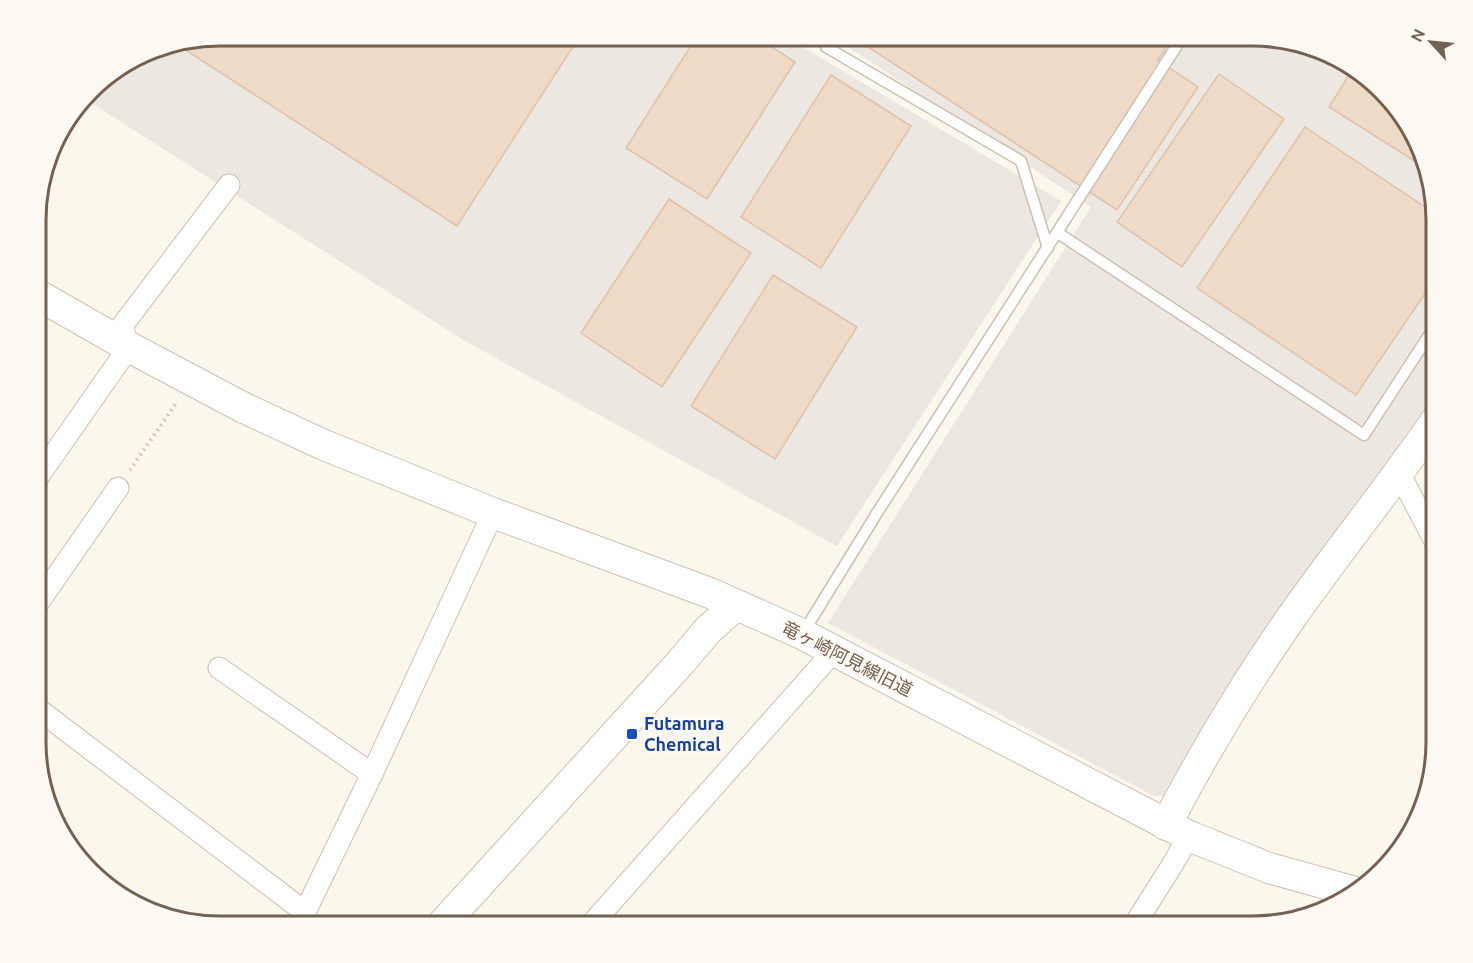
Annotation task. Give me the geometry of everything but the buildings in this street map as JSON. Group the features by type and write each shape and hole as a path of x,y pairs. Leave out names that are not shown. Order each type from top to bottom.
{"street":[{"path":"46,466 129,347 122,326 229,185"},
{"name":"竜ヶ崎阿見線旧道","path":"46,300 244,408 324,444 493,513 736,605 802,634 1177,831 1269,868 1345,889"},
{"path":"1140,916 1171,867 1177,831 1239,698 1285,628 1426,435"},
{"path":"1399,473 1426,522"},
{"path":"46,592 118,488"},
{"path":"300,916 372,774 493,513"},
{"path":"450,916 708,630 736,605"},
{"path":"599,916 834,651"},
{"path":"219,668 372,774"},
{"path":"46,715 293,916"}],"lane":[{"path":"826,46 1021,161 1048,248"},
{"path":"802,634 1176,46"},
{"path":"1058,232 1364,435 1426,340"}],"path":[{"path":"118,488 192,381"}],"shaded area":[{"path":"802,46 1061,201 837,546 465,341 92,104 106,90 133,70 165,56 209,47"},
{"path":"847,46 1252,46 1275,48 1308,56 1329,64 1358,82 1376,97 1391,115 1409,144 1417,165 1426,209 1426,415 1374,488 1169,796 1154,796 828,623 1091,207"}],"place":[{"name":"Futamura Chemical","path":"632,734"}]}
